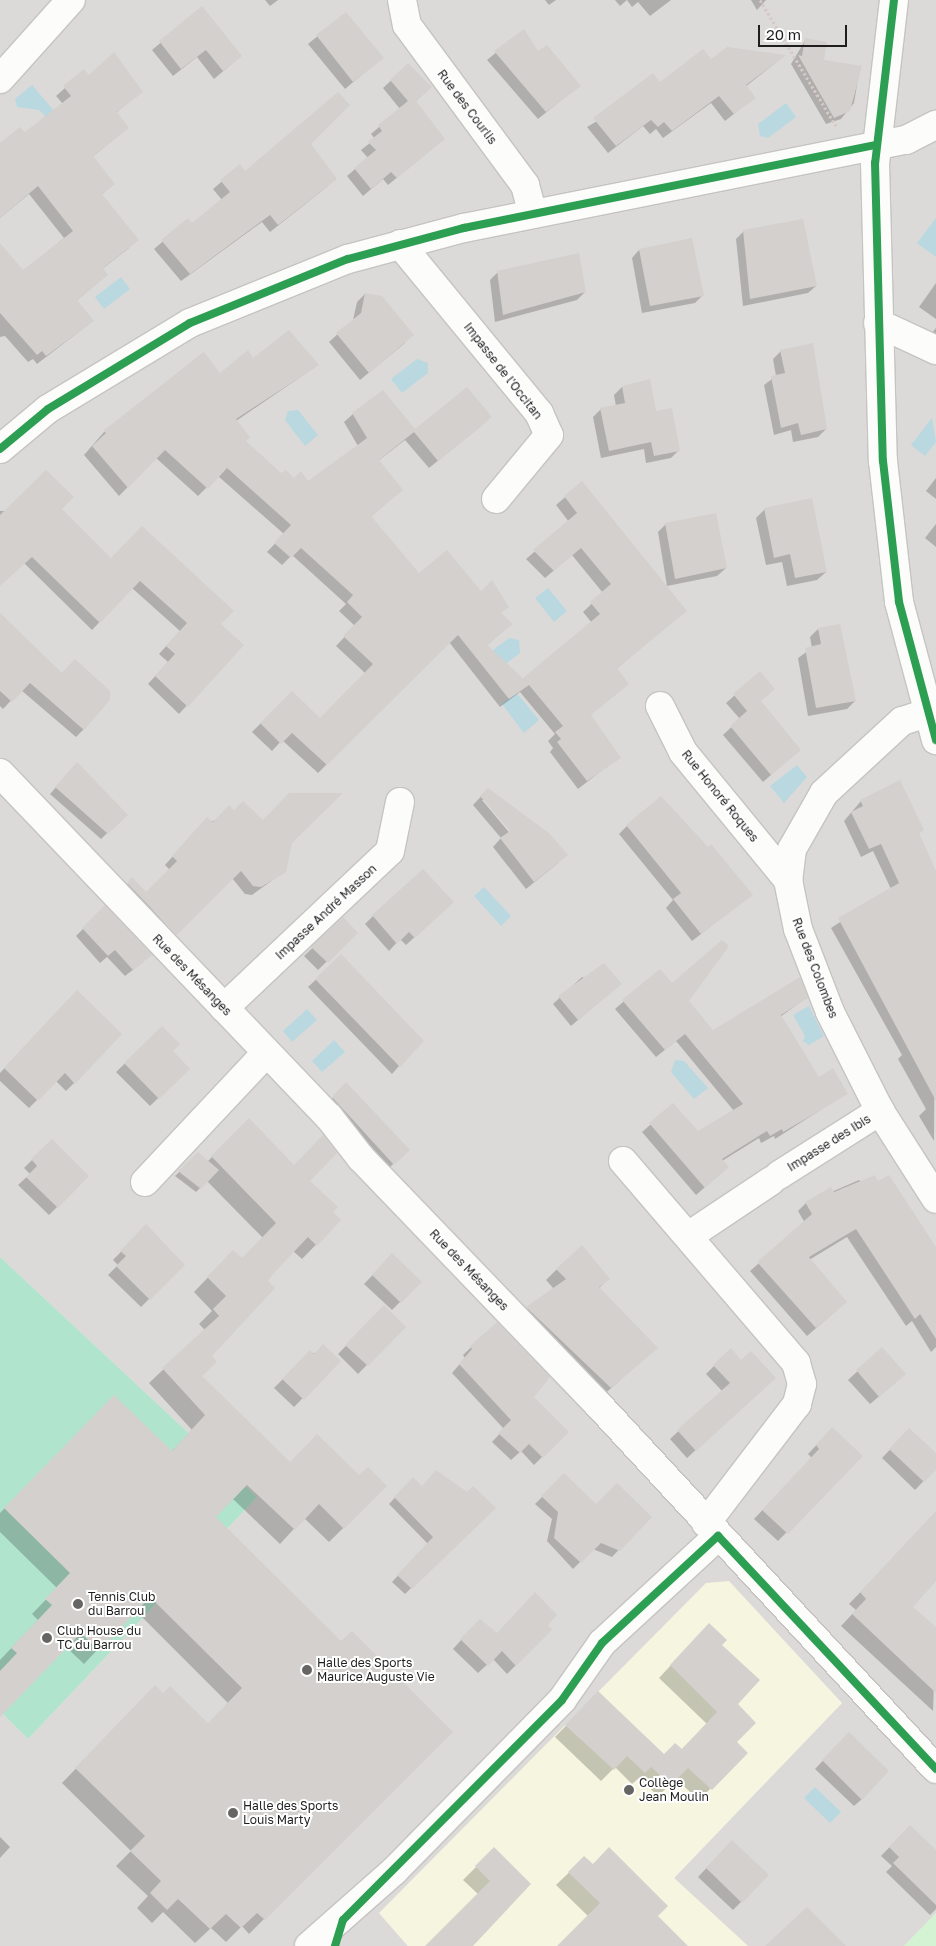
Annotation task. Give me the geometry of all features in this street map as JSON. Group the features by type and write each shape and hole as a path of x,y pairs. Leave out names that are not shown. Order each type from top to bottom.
{"street":[{"path":"0,79 71,0"},
{"name":"Rue des Courlis","path":"402,0 407,25 525,185 533,214"},
{"path":"894,0 864,148 878,323 883,461 899,602 927,713 936,740"},
{"path":"0,449 48,409 190,323 277,285 400,244 533,214 906,140 936,125"},
{"name":"Impasse de l'Occitan","path":"400,244 539,413 549,436 496,499"},
{"path":"878,323 936,350"},
{"name":"Rue Honoré Roques","path":"660,706 683,752 788,880"},
{"name":"Rue des Colombes","path":"927,713 902,721 824,793 792,849 788,880 798,930 830,1012 880,1111 936,1199"},
{"name":"Rue des Mésanges","path":"0,773 224,1008 936,1769"},
{"name":"Impasse André Masson","path":"224,1008 390,851 400,802"},
{"path":"145,1182 265,1054"},
{"name":"Impasse des Ibis","path":"690,1235 880,1111"},
{"path":"309,1946 343,1920 562,1700 602,1643 712,1530 798,1404 802,1384 796,1363 690,1235 623,1161"},
{"path":"335,1946 343,1920"}],"path":[{"path":"760,0 864,148"}],"shaded area":[{"path":"0,0 936,0 936,1913 904,1946 748,1946 674,1878 842,1703 379,1913 408,1946 0,1946 0,1711 28,1739 257,1497 0,1257"},
{"name":"Collège Jean Moulin","path":"729,1581 842,1703 674,1878 748,1946 408,1946 379,1913 706,1583"}],"green space":[{"name":"Tennis Club du Barrou","path":"0,1257 257,1497 28,1739 0,1711"},
{"path":"936,1913 936,1946 904,1946"}],"water":[{"path":"32,85 55,112 47,118 39,110 17,107 15,99"},
{"path":"786,103 796,117 768,138 760,136 758,124"},
{"path":"936,218 936,257 917,243"},
{"path":"121,277 130,289 104,309 95,297"},
{"path":"417,359 428,363 428,373 402,393 391,379"},
{"path":"298,410 318,435 305,446 285,420 288,411"},
{"path":"932,418 936,442 925,456 911,445"},
{"path":"548,588 567,611 554,622 535,598"},
{"path":"509,638 519,640 520,653 492,674 481,659"},
{"path":"516,692 539,720 524,733 502,704"},
{"path":"797,765 807,777 784,803 770,786"},
{"path":"484,887 511,916 501,926 474,896"},
{"path":"809,1006 824,1036 809,1045 803,1041 805,1036 793,1015"},
{"path":"307,1009 317,1020 292,1042 283,1031"},
{"path":"334,1040 345,1052 322,1072 312,1061"},
{"path":"675,1060 684,1061 708,1088 694,1099 671,1072"},
{"path":"815,1787 841,1812 830,1823 804,1798"}],"building":[{"path":"202,6 242,56 223,71 206,50 181,69 159,41"},
{"path":"346,12 384,58 353,82 316,35"},
{"path":"524,29 538,51 547,45 581,86 546,112 494,51"},
{"path":"805,38 827,42 824,60 862,66 850,111 834,118 798,55 802,56"},
{"path":"727,47 786,55 746,85 756,98 734,114 719,96 672,131 664,122 658,127 651,120 616,146 593,118 653,73 660,82 703,49 711,59"},
{"path":"114,52 143,92 117,112 129,128 93,156 115,184 102,194 139,240 103,268 108,275 77,300 94,321 46,356 42,351 37,355 0,313 0,243 23,270 73,231 38,186 0,218 0,143 20,127 25,132 71,96 63,86 84,69 89,75"},
{"path":"408,63 432,87 416,101 445,139 397,178 391,172 371,189 354,168 376,150 368,142 382,131 378,125 408,101 390,80"},
{"path":"338,92 350,105 311,144 337,179 278,225 270,215 190,274 161,240 188,218 192,223 230,192 220,180 240,164 245,171"},
{"path":"803,219 817,286 750,299 743,230"},
{"path":"692,238 704,296 650,306 639,249"},
{"path":"579,253 586,292 503,315 497,271"},
{"path":"365,293 382,296 414,335 369,373 336,333 361,313"},
{"path":"289,330 319,365 236,419 250,437 246,441 281,473 286,470 294,478 301,471 308,481 367,438 352,413 383,390 415,429 467,387 492,417 438,461 414,432 379,460 403,490 371,516 419,573 447,550 481,591 492,580 509,607 501,613 513,624 487,645 527,682 523,678 600,614 590,602 611,584 581,548 554,571 533,550 577,513 564,496 582,481 687,611 617,668 629,684 591,715 621,758 587,781 557,742 561,739 555,732 563,726 529,685 509,699 458,635 327,765 292,733 281,744 260,723 292,691 320,718 373,664 343,636 362,617 347,602 353,595 301,548 291,558 274,543 291,525 227,468 208,489 165,450 128,488 92,446 106,433 103,431 204,352 220,373 248,350 253,358"},
{"path":"813,343 827,429 801,435 798,423 781,428 771,376 785,373 780,350"},
{"path":"650,379 656,411 672,408 680,451 654,456 651,442 609,451 600,408 625,403 622,386"},
{"path":"46,470 74,497 62,509 111,558 142,526 234,611 221,624 244,645 188,707 155,676 175,654 166,646 187,623 140,581 100,623 32,557 0,586 0,515"},
{"path":"812,498 827,572 795,578 790,554 774,558 764,508"},
{"path":"716,513 727,568 675,579 665,523"},
{"path":"0,613 62,673 75,659 110,691 110,700 84,730 30,683 12,702 0,691"},
{"path":"840,624 856,701 816,708 805,648 821,644 818,628"},
{"path":"760,671 775,689 761,701 801,750 771,775 730,726 747,711 733,694"},
{"path":"77,762 128,815 108,834 55,787"},
{"path":"900,780 924,830 919,833 936,871 936,1101 838,918 899,883 881,844 869,849 851,812 863,806 860,800"},
{"path":"488,788 550,834 568,855 534,882 500,838 510,831 480,796"},
{"path":"289,793 343,793 292,843 286,872 261,887 253,886 241,871 177,935 127,883 132,877 146,892 177,861 172,856 207,817 213,822 229,805 234,810 243,801 263,820"},
{"path":"661,796 708,847 711,844 753,895 701,934 673,899 681,893 626,825"},
{"path":"423,869 454,902 415,938 409,932 397,944 372,915"},
{"path":"105,905 152,955 133,970 115,950 108,956 82,928"},
{"path":"343,917 358,933 328,963 311,947"},
{"path":"722,940 729,946 689,1001 713,1030 800,977 808,998 781,1015 819,1077 833,1068 848,1094 783,1132 782,1129 770,1136 767,1131 722,1159 729,1167 705,1188 649,1123 673,1103 698,1131 743,1104 685,1034 665,1050 622,1000 660,969 672,983"},
{"path":"341,954 424,1041 400,1067 315,979"},
{"path":"604,963 622,984 578,1020 558,996"},
{"path":"77,990 122,1034 75,1084 65,1073 38,1101 4,1068"},
{"path":"162,1026 180,1044 173,1051 190,1069 159,1099 124,1063"},
{"path":"346,1082 410,1150 394,1165 332,1097"},
{"path":"249,1118 294,1165 323,1135 337,1153 310,1181 338,1207 333,1212 341,1220 317,1246 308,1237 272,1275 268,1281 275,1288 212,1356 217,1362 202,1376 290,1462 317,1434 359,1475 368,1467 387,1486 344,1529 319,1504 295,1530 247,1485 216,1517 341,1641 352,1631 453,1732 265,1920 257,1913 241,1928 226,1914 210,1929 178,1899 167,1910 150,1893 161,1881 130,1851 145,1836 75,1768 155,1685 163,1693 170,1686 208,1723 242,1688 150,1597 99,1651 81,1633 0,1717 0,1671 17,1653 11,1648 52,1605 45,1599 70,1573 4,1508 114,1395 172,1451 205,1415 162,1368 219,1316 213,1309 226,1296 207,1277 233,1250 242,1258 276,1223 211,1156"},
{"path":"52,1139 89,1176 58,1208 26,1177 37,1166 31,1159"},
{"path":"198,1152 219,1170 201,1189 178,1171"},
{"path":"875,1175 878,1181 889,1175 936,1247 936,1339 920,1314 915,1319 856,1229 809,1257 847,1302 816,1328 757,1262 812,1214 805,1202 831,1187 834,1192"},
{"path":"146,1224 185,1265 150,1300 116,1266 126,1256 120,1251"},
{"path":"582,1245 610,1279 599,1287 658,1348 611,1388 526,1307 566,1279 556,1269"},
{"path":"392,1253 422,1282 401,1303 372,1275"},
{"path":"384,1305 406,1327 368,1366 345,1345"},
{"path":"497,1322 550,1377 534,1397 569,1432 543,1458 529,1444 520,1453 498,1433 511,1420 459,1364 472,1349 470,1346"},
{"path":"323,1344 341,1361 304,1400 282,1379 310,1350 314,1354"},
{"path":"882,1347 906,1374 879,1397 856,1370"},
{"path":"731,1348 741,1360 751,1351 776,1378 696,1451 677,1430 730,1383 713,1365"},
{"path":"832,1427 863,1456 788,1534 762,1510 819,1449 816,1445"},
{"path":"909,1428 936,1453 936,1470 924,1482 889,1449"},
{"path":"436,1470 467,1492 473,1486 496,1508 412,1589 397,1575 433,1537 394,1497 413,1477 422,1486"},
{"path":"564,1473 596,1504 617,1483 652,1517 620,1551 601,1543 581,1563 554,1538 558,1512 541,1496"},
{"path":"936,1511 936,1581 913,1607 936,1627 936,1693 852,1614 866,1599 860,1592"},
{"path":"535,1592 557,1615 548,1625 552,1630 516,1666 502,1651 488,1666 460,1639 480,1619 497,1633"},
{"path":"709,1623 727,1640 722,1645 760,1680 738,1704 756,1723 737,1742 748,1753 712,1790 688,1768 671,1785 651,1767 645,1773 627,1756 614,1770 565,1725 598,1691 664,1754 675,1743 682,1749 717,1712 670,1665"},
{"path":"849,1732 889,1771 862,1800 822,1760"},
{"path":"910,1825 936,1850 936,1905 893,1863 899,1857 889,1847"},
{"path":"732,1840 769,1875 742,1903 706,1868"},
{"path":"494,1847 531,1884 473,1946 425,1946 490,1881 475,1866"},
{"path":"609,1847 668,1906 658,1916 688,1946 557,1946 600,1903 568,1872 584,1856 593,1864"},
{"path":"807,1907 846,1946 765,1946"}],"transit line":[{"path":"894,0 875,163 883,461 899,602 936,740"},
{"path":"0,449 48,409 190,323 348,259 464,228 876,145"},
{"path":"335,1946 343,1920 562,1700 602,1643 718,1536 936,1769"}],"place":[{"name":"Tennis Club du Barrou","path":"78,1604"},
{"name":"Club House du TC du Barrou","path":"47,1638"},
{"name":"Halle des Sports Maurice Auguste Vie","path":"307,1670"},
{"name":"Collège Jean Moulin","path":"629,1790"},
{"name":"Halle des Sports Louis Marty","path":"233,1813"}]}
